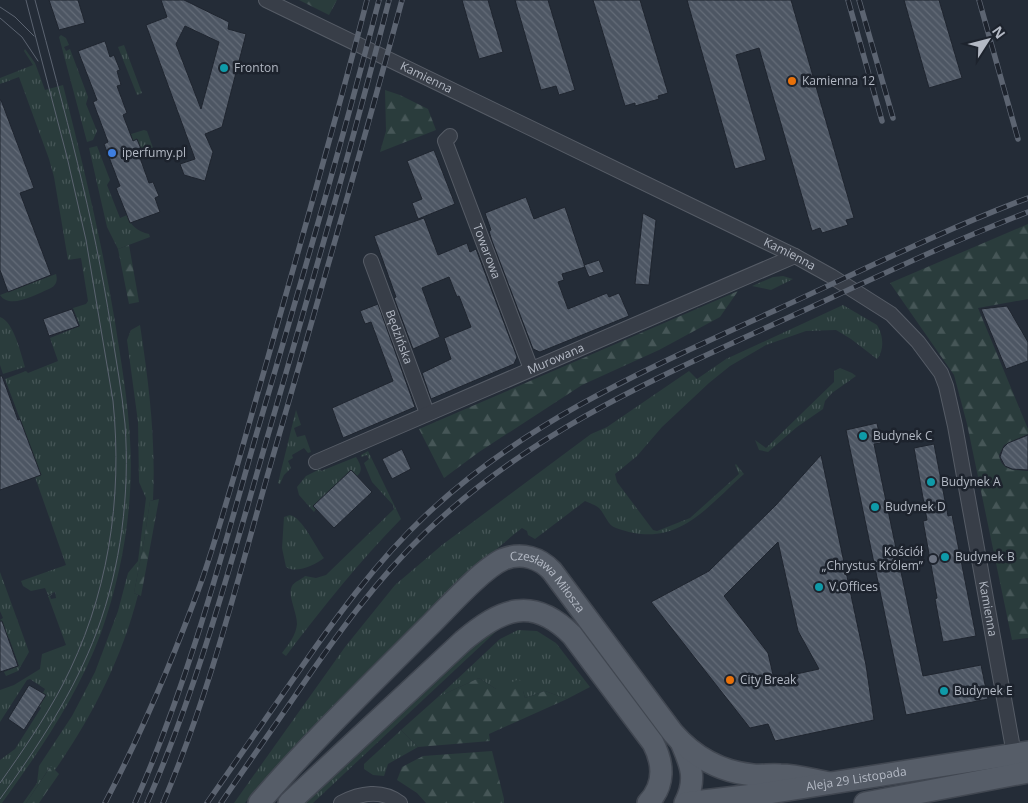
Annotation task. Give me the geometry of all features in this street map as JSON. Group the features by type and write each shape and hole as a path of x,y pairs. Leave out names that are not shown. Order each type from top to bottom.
{"main road":[{"name":"Czesława Miłosza","path":"259,803 310,746 468,588 498,562 514,556 538,560 552,571 681,742 702,758 729,770 752,775 802,777 830,784"},
{"name":"Czesława Miłosza","path":"289,803 469,636 499,615 520,611 545,615 562,624 653,743 658,753 661,777 659,788 648,803"},
{"path":"681,742 689,760 692,778 691,788 685,803"},
{"name":"Aleja 29 Listopada","path":"685,803 830,784 1021,753"},
{"name":"Aleja 29 Listopada","path":"865,803 1028,772"}],"street":[{"name":"Kamienna","path":"266,0 795,256 831,276 890,314 918,342 940,373 950,403 1021,753"},
{"name":"Towarowa","path":"450,136 445,141 531,369"},
{"name":"Murowana","path":"316,462 795,256"},
{"name":"Będzińska","path":"371,261 427,413"},
{"path":"341,803 363,794 375,794 394,798 400,803"}],"green space":[{"path":"299,0 337,0 329,15"},
{"path":"61,35 66,38 69,45 64,47 66,51 70,49 88,97 86,104 97,131 93,140 87,142 59,37"},
{"path":"124,45 142,93 137,95 118,47"},
{"path":"25,49 35,63 45,90 63,85 85,174 110,292 128,410 131,463 128,513 121,562 101,633 92,656 58,721 17,783 2,803 0,803 0,760 15,749 41,708 39,706 46,695 43,693 45,689 30,679 27,680 0,722 0,690 14,685 40,669 42,654 66,645 48,596 54,593 50,596 51,599 56,598 55,592 48,595 45,588 31,591 23,586 21,581 66,565 35,477 41,475 5,379 26,371 28,373 58,361 50,338 80,326 73,308 86,304 88,301 81,258 68,260 54,177 19,77 0,84 0,78 33,65 24,51"},
{"path":"385,90 428,109 436,130 380,152 386,131"},
{"path":"144,130 147,131 153,148 152,151 143,154 137,139 133,141 131,134"},
{"path":"97,146 110,180 107,185 120,218 127,215 135,228 149,234 150,237 118,249 107,227 89,148"},
{"path":"1028,224 1028,299 978,308 1028,429 1028,434 1004,445 999,455 1000,460 1009,469 1028,471 1028,638 1012,640 967,424 954,375 890,283"},
{"path":"129,245 139,302 129,304 118,249"},
{"path":"56,274 57,281 55,285 23,300 10,301 0,295"},
{"path":"783,276 793,279 771,290 752,286 773,277"},
{"path":"738,291 720,317 659,350 582,385 479,452 444,478 419,429"},
{"path":"843,305 877,325 881,333 882,342 880,355 877,359 836,330 806,331 766,345 730,366 709,383 662,427 637,456 615,474 617,482 653,530 657,531 690,518 739,474 736,464 744,474 702,513 688,523 672,530 656,534 637,533 613,527 599,508 585,501 535,539 522,528 471,571 423,618 317,724 245,803 234,803 345,647 395,585 442,545 591,434 607,427 689,371 697,379 726,359"},
{"path":"0,317 5,320 13,332 25,367 3,374 0,365"},
{"path":"140,325 151,412 154,478 153,500 150,501 134,593 138,595 114,664 93,708 55,770 50,767 26,803 23,803 37,783 39,766 72,716 95,672 118,611 128,573 138,561 146,498 139,482 138,422 127,340 131,330"},
{"path":"840,368 856,376 832,393 825,401 823,409 797,427 768,452 759,450 755,440 766,448 834,382 834,371"},
{"path":"296,410 301,425 294,428 297,437 305,435 311,452 308,453 304,448 292,455 293,458 288,461 291,468 284,475 280,484 278,483"},
{"path":"368,451 401,519 341,586 286,656 282,653 294,636 297,624 291,599 293,585 305,576 316,578 326,575 394,509 393,505 372,482 364,463 369,459 367,455 361,457 361,455"},
{"path":"356,457 361,467 359,474 357,476 351,470 313,506 316,509 314,512 299,495 297,487 306,476 320,469 321,471"},
{"path":"159,499 141,596 134,593 150,501"},
{"path":"290,515 295,517 304,527 324,558 311,566 295,570 286,567 282,548 284,517"},
{"path":"0,572 29,652 18,671 6,676 4,672 19,666 9,638 0,641 0,620 3,618 0,611"},
{"path":"503,625 313,803 304,803 492,629"},
{"path":"518,630 537,631 556,643 590,687 567,699 545,691 525,698 523,691 496,689 479,678 438,697 500,639"},
{"path":"479,678 496,689 517,680 524,681 523,691 525,698 545,691 567,699 489,734 490,741 418,747 401,730 438,697"},
{"path":"401,730 418,747 388,764 384,776 373,775 364,769 364,764"},
{"path":"492,751 504,803 426,803 417,793 397,780 402,767 423,756"},
{"path":"51,766 59,774 39,803 26,803"}],"building":[{"path":"49,0 78,0 85,23 59,30"},
{"name":"Fronton","path":"161,0 184,0 229,22 228,29 246,34 222,127 205,134 213,152 205,181 184,175 180,164 195,159 146,25 167,17","holes":["185,26 219,42 201,109 176,44"]},
{"path":"462,0 488,0 503,52 479,59"},
{"path":"515,0 548,0 575,90 559,95 556,86 541,90"},
{"path":"593,0 640,0 668,93 658,96 659,99 635,106 635,103 625,106"},
{"name":"Kamienna 12","path":"687,0 791,0 854,218 846,220 848,225 822,233 820,228 812,231 759,48 736,55 766,160 735,169"},
{"path":"904,0 939,0 962,78 929,88"},
{"path":"105,41 110,57 114,55 120,70 117,71 121,85 117,86 127,113 123,115 133,141 137,139 143,154 139,155 149,183 153,182 159,196 155,198 160,212 130,223 116,188 120,186 104,144 108,142 93,102 97,100 78,51"},
{"path":"0,100 34,188 20,193 51,275 8,292 0,270"},
{"path":"434,150 455,204 418,219 412,203 422,199 407,161"},
{"path":"526,197 534,219 565,207 585,267 562,274 564,280 558,282 568,309 607,293 609,297 619,293 629,316 540,352 533,349 492,241 489,231 491,230 485,213"},
{"path":"643,213 656,220 649,285 635,284"},
{"path":"424,218 438,255 467,243 470,252 476,249 517,357 514,364 431,399 422,373 451,359 444,338 471,327 459,296 457,297 449,277 422,288 440,337 413,349 374,236"},
{"path":"599,260 604,272 589,277 584,265"},
{"path":"378,304 415,407 343,438 332,408 393,381 371,322 365,324 360,311"},
{"path":"1007,306 1028,342 1028,361 1006,369 981,309"},
{"path":"72,309 79,326 49,336 43,319"},
{"path":"0,376 2,376 18,420 20,419 41,475 0,490"},
{"path":"877,423 881,443 874,444 923,676 981,665 988,699 906,715 846,430"},
{"path":"1028,435 1028,470 1012,469 1005,466 1000,457 1003,448 1008,443"},
{"path":"934,444 948,516 952,515 976,636 943,642 923,521 927,520 914,448"},
{"path":"402,449 411,469 392,479 382,459"},
{"name":"V.Offices","path":"821,455 866,665 874,720 775,741 768,724 750,728 651,602 709,571 776,505","holes":["778,542 798,631 819,669 774,679 768,653 724,596"]},
{"path":"351,470 372,492 334,528 313,506"},
{"path":"0,621 2,621 18,666 0,672"},
{"path":"29,685 46,695 24,730 8,719"}],"tram line":[{"path":"0,783 55,699 78,653 91,618 109,548 116,475 113,401 86,240 67,157 26,0"},
{"path":"0,799 54,718 88,654 112,581 118,555 125,503 126,450 124,412 104,287 78,163 35,0"},
{"path":"0,7 15,17 34,36"},
{"path":"0,18 22,37 38,61"}],"railway":[{"path":"105,803 158,692 193,605 212,550 318,181 367,0"},
{"path":"135,803 154,759 187,669 215,577 319,220 379,0"},
{"path":"147,803 183,713 228,575 330,218 389,0"},
{"path":"163,803 194,722 221,638 402,0"},
{"path":"848,0 882,121"},
{"path":"859,0 893,118"},
{"path":"979,0 1018,139"},
{"path":"207,803 324,635 372,572 426,515 507,450 549,422 638,374 902,251 1028,198"},
{"path":"221,803 327,651 373,589 426,532 466,496 508,465 551,436 595,411 687,364 905,264 1028,212"}],"place":[{"name":"Fronton","path":"224,68"},
{"name":"Kamienna 12","path":"792,81"},
{"name":"iperfumy.pl","path":"112,153"},
{"name":"Budynek C","path":"863,436"},
{"name":"Budynek A","path":"931,482"},
{"name":"Budynek D","path":"875,507"},
{"name":"Budynek B","path":"945,557"},
{"name":"Kościół „Chrystus Królem”","path":"933,559"},
{"name":"V.Offices","path":"819,587"},
{"name":"City Break","path":"730,680"},
{"name":"Budynek E","path":"944,691"}]}
